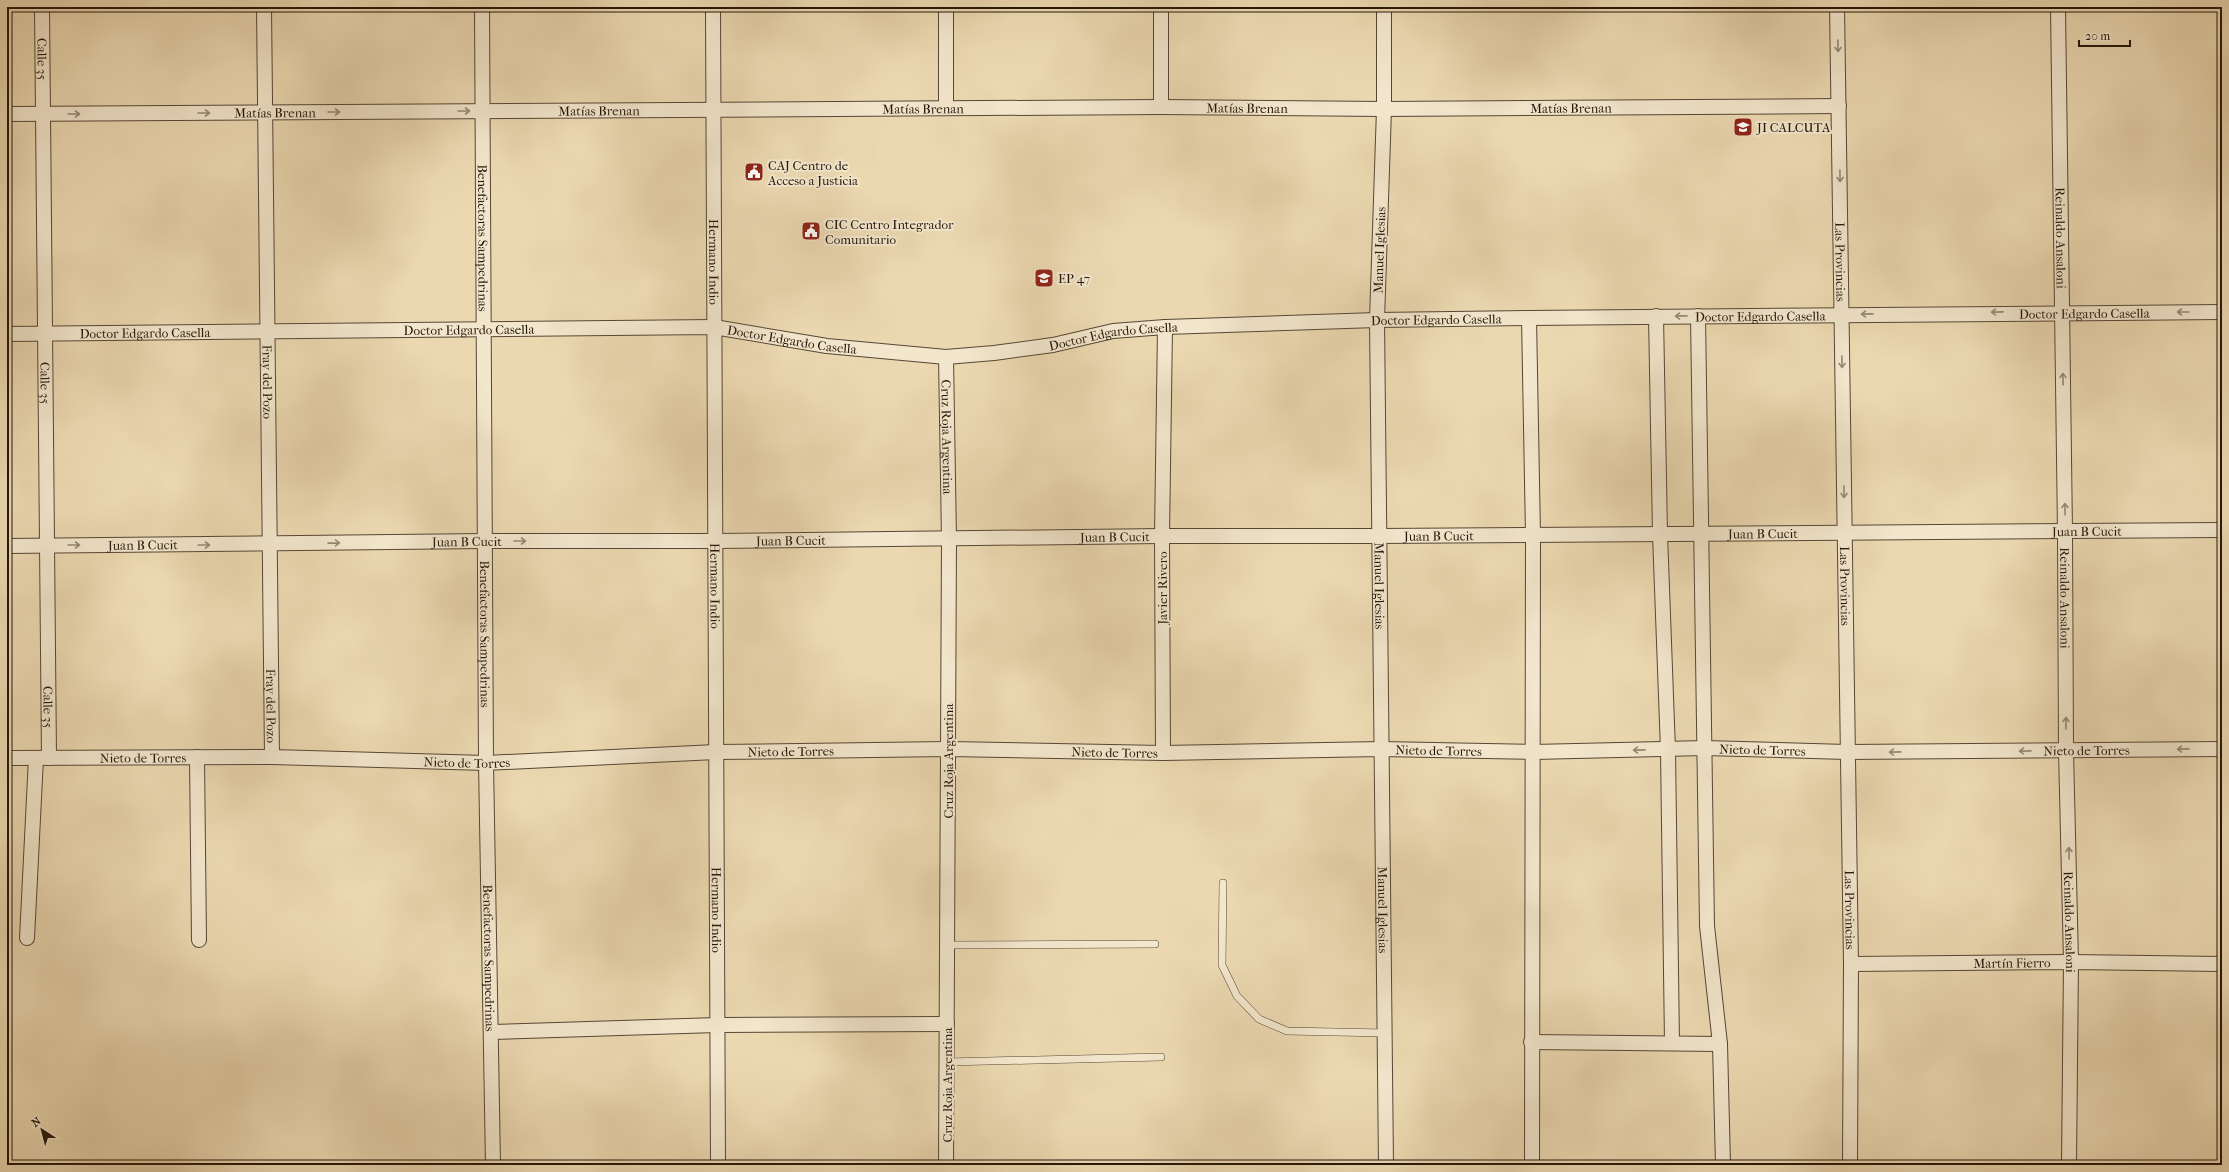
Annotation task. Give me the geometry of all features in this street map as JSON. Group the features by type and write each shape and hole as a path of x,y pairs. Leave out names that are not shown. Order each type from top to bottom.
{"street":[{"name":"Calle 35","path":"27,938 42,758 47,546 42,7"},
{"name":"Fray del Pozo","path":"264,7 272,757"},
{"name":"Benefactoras Sampedrinas","path":"482,7 485,329 486,763 492,1032 493,1165"},
{"name":"Hermano Indio","path":"713,7 718,1165"},
{"path":"946,7 946,108"},
{"path":"1161,7 1161,107"},
{"name":"Manuel Iglesias","path":"1384,7 1384,109 1377,320 1386,1165"},
{"name":"Las Provincias","path":"1837,7 1851,964 1850,1165"},
{"name":"Reinaldo Ansaloni","path":"2058,7 2065,532 2066,750 2071,962 2069,1165"},
{"name":"Matías Brenan","path":"7,114 1161,107 1384,109 1839,106"},
{"name":"Doctor Edgardo Casella","path":"7,334 714,327 827,346 946,357 994,353 1053,345 1113,331 1377,320 1842,314 2222,312"},
{"path":"1656,316 1660,534 1668,750 1672,1043"},
{"path":"1698,316 1700,534 1707,926 1720,1044 1723,1165"},
{"path":"1529,318 1533,535 1532,1165"},
{"name":"Javier Rivero","path":"1163,753 1162,536 1165,328"},
{"name":"Cruz Roja Argentina","path":"946,357 950,539 946,1165"},
{"name":"Juan B Cucit","path":"7,546 1162,536 1380,536 2222,530"},
{"name":"Nieto de Torres","path":"7,758 272,757 486,763 716,752 949,749 1163,753 1381,749 1533,752 1705,748 1847,752 2222,749"},
{"path":"197,758 199,940"},
{"name":"Martín Fierro","path":"1851,964 2071,962 2222,964"},
{"path":"492,1032 717,1025 947,1024"},
{"path":"1531,1042 1720,1044"}],"lane":[{"path":"1223,883 1222,965 1237,996 1259,1019 1287,1030 1385,1032"},
{"path":"948,945 1155,944"},
{"path":"947,1062 1161,1057"}],"place":[{"name":"JI CALCUTA","path":"1743,127"},
{"name":"CAJ Centro de Acceso a Justicia","path":"754,172"},
{"name":"CIC Centro Integrador Comunitario","path":"811,231"},
{"name":"EP 47","path":"1044,278"}]}
